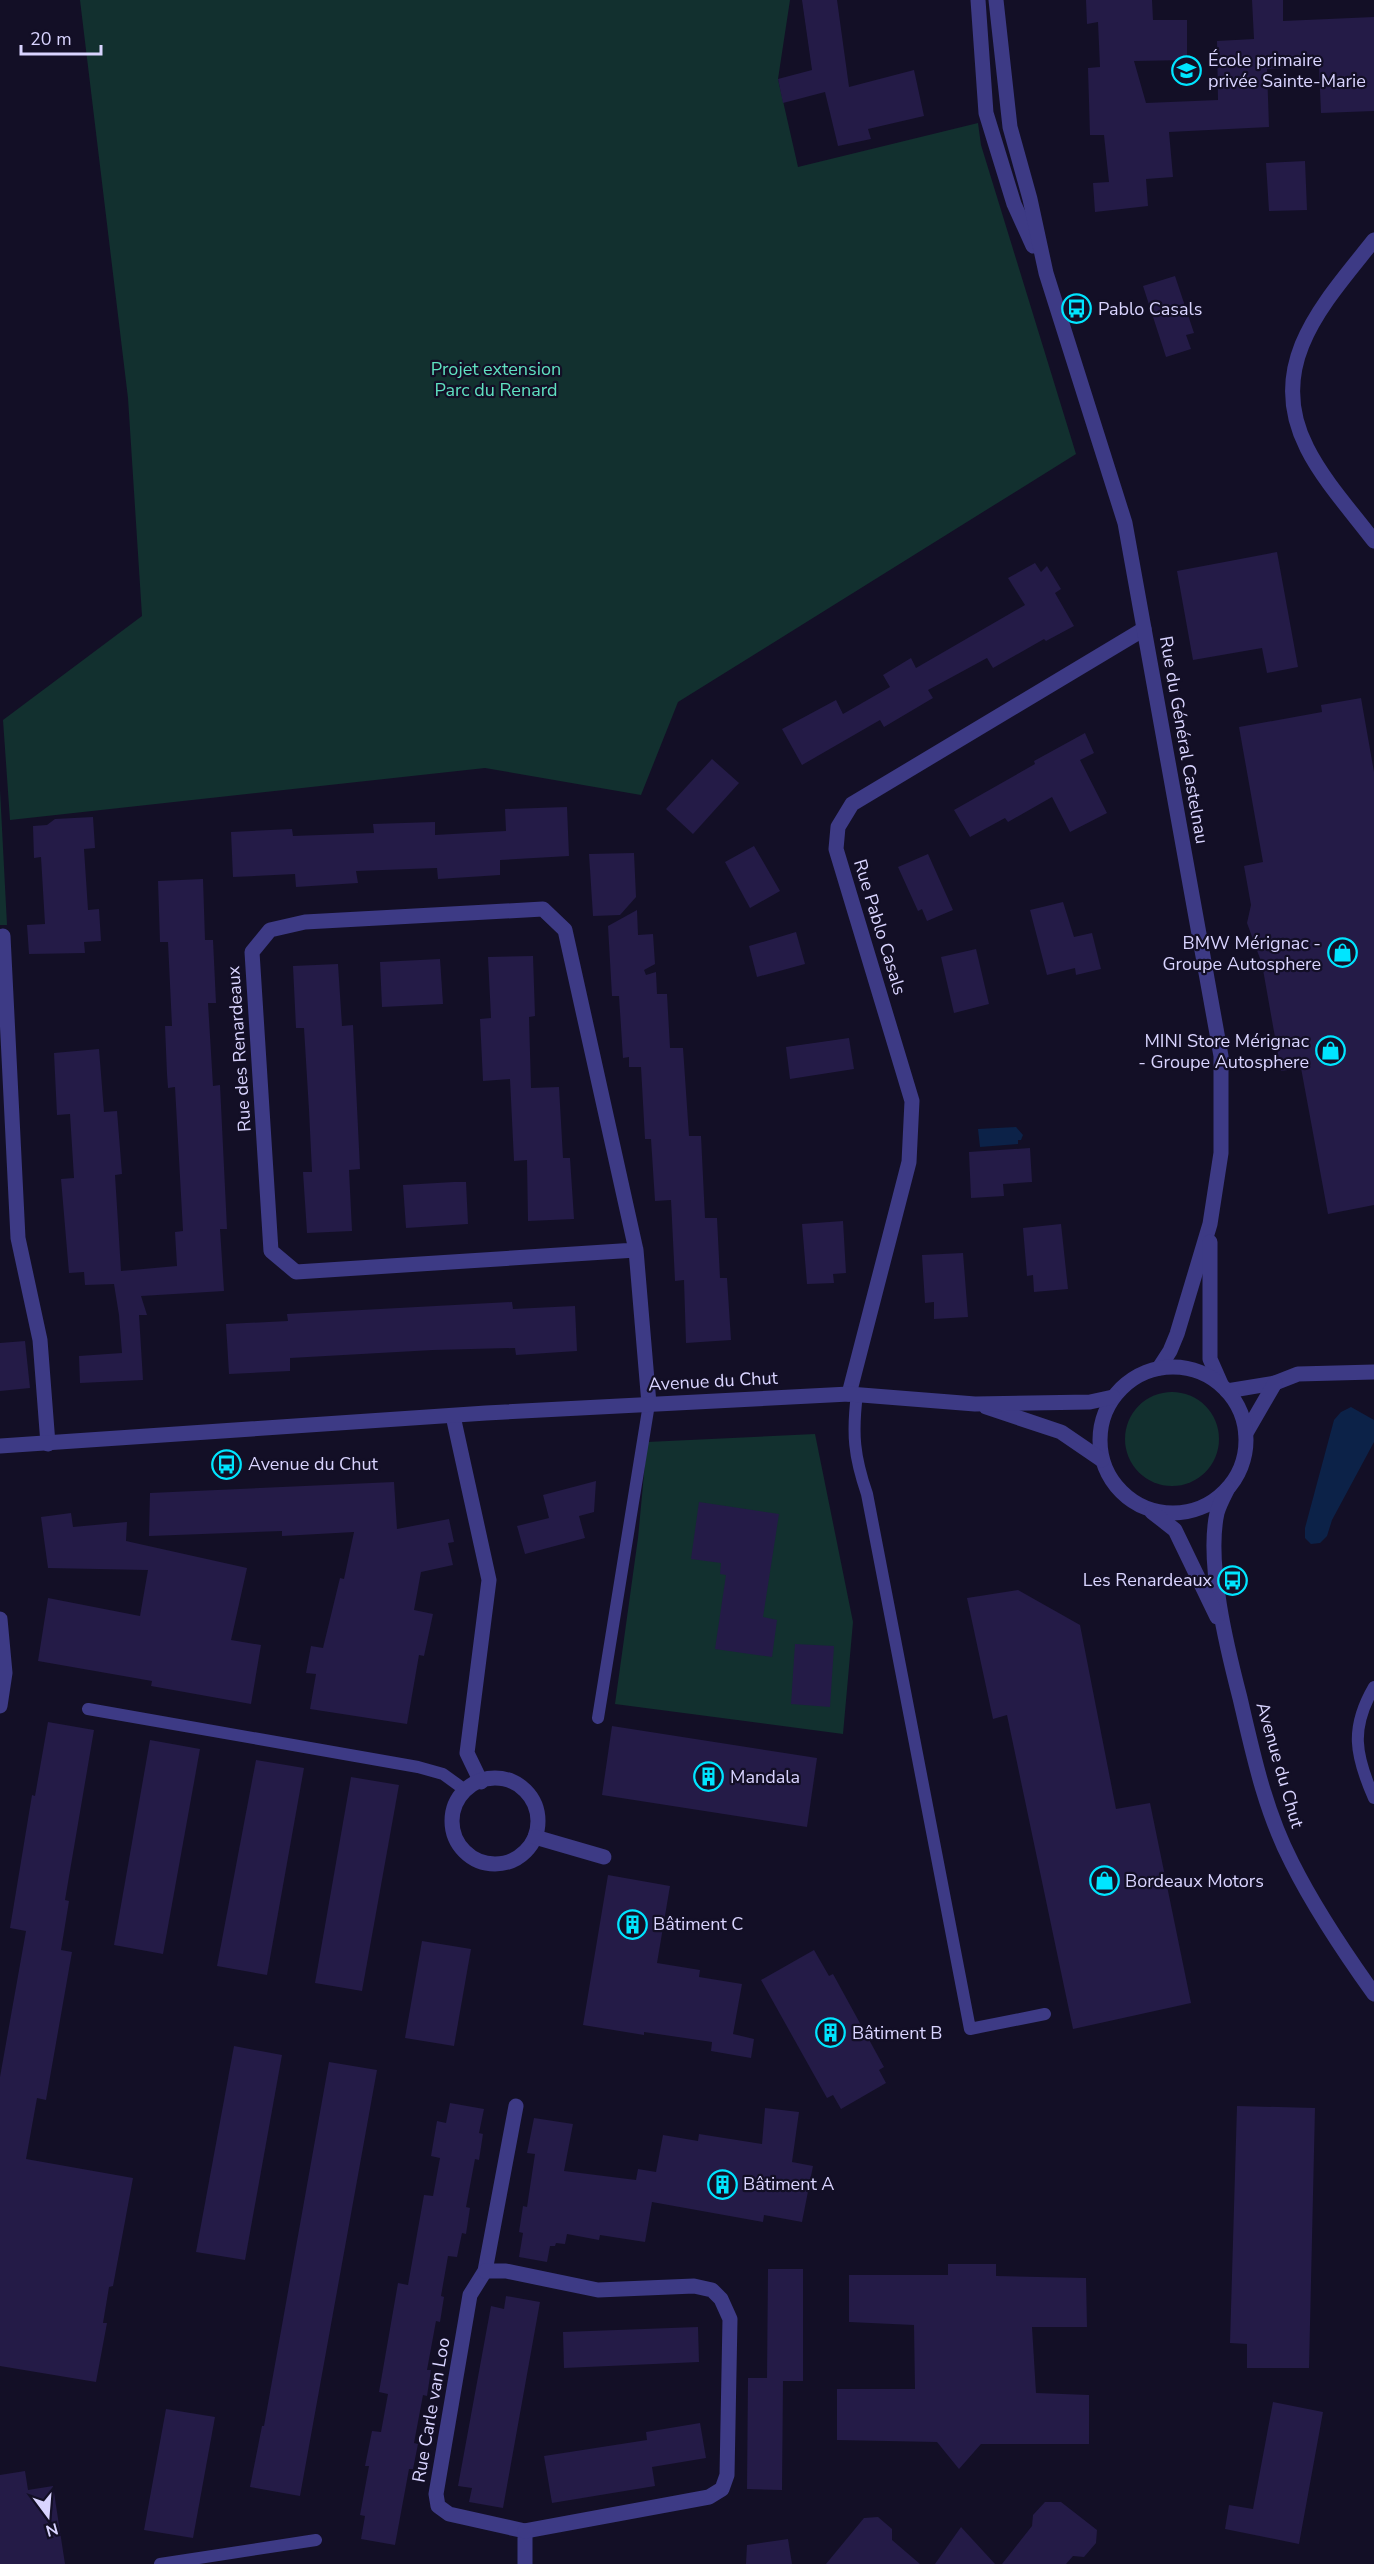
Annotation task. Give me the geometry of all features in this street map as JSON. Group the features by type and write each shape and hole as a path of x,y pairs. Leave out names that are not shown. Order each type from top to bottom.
{"street":[{"name":"Rue du Général Castelnau","path":"978,0 987,113 991,130 1014,204 1046,273"},
{"name":"Rue du Général Castelnau","path":"996,0 1010,127 1030,199 1046,273 1125,523 1221,1056 1221,1153 1210,1224 1177,1334 1159,1368"},
{"path":"1374,240 1313,321 1302,341 1294,366 1292,394 1299,432 1307,449 1374,541"},
{"name":"Rue Pablo Casals","path":"853,1394 909,1162 912,1101 836,849 838,827 852,804 1144,629"},
{"name":"Rue des Renardeaux","path":"636,1250 296,1272 271,1251 252,952 270,930 305,922 543,909 565,930 636,1250 649,1404"},
{"path":"3,936 18,1238 40,1340 48,1444"},
{"name":"Rue du Général Castelnau","path":"1210,1224 1210,1359 1224,1387"},
{"path":"1181,1367 1202,1373 1224,1387 1240,1410 1246,1433 1245,1453 1239,1472 1228,1488 1211,1502 1190,1511 1168,1513 1147,1508 1127,1497 1111,1480 1102,1460 1099,1441 1102,1421 1113,1397 1136,1376 1159,1368 1181,1367"},
{"path":"1224,1387 1275,1383 1298,1374 1374,1372"},
{"path":"1246,1433 1275,1383"},
{"name":"Avenue du Chut","path":"0,1446 649,1404 853,1394 975,1404 1090,1402 1113,1397"},
{"name":"Avenue du Chut","path":"975,1404 1061,1432 1102,1460"},
{"path":"453,1416 489,1580 467,1753 481,1782"},
{"name":"Avenue du Chut","path":"1228,1488 1217,1513 1215,1554 1223,1631 1257,1770 1273,1821 1292,1863 1324,1921 1374,1994"},
{"name":"Avenue du Chut","path":"1147,1508 1175,1530 1223,1631"},
{"path":"0,1619 5,1673 0,1706"},
{"path":"495,1777 508,1779 521,1786 531,1796 537,1809 538,1823 535,1837 523,1854 504,1863 489,1864 475,1860 463,1851 455,1839 451,1825 452,1811 458,1797 465,1790 481,1782 495,1777"},
{"path":"535,1837 604,1857"},
{"name":"Rue Carle van Loo","path":"516,2106 484,2271 470,2295 436,2494 438,2506 449,2514 525,2531"},
{"path":"484,2271 506,2271 598,2290 694,2286 712,2290 721,2299 730,2319 728,2475 722,2489 709,2498 525,2531 525,2564"}],"lane":[{"path":"853,1394 856,1461 867,1494 970,2029 1045,2014"},
{"path":"598,1718 649,1404"},
{"path":"1374,1687 1362,1708 1356,1736 1365,1778 1374,1798"},
{"path":"88,1709 418,1767 443,1774 465,1790"},
{"path":"1361,1756 1374,1766"},
{"path":"160,2564 316,2540"}],"green space":[{"name":"Projet extension Parc du Renard","path":"80,0 790,0 778,79 798,167 978,123 981,145 1076,454 678,702 641,795 485,768 10,820 3,720 142,616 128,398"},
{"path":"0,790 7,925 0,925"},
{"path":"1172,1392 1190,1396 1205,1406 1215,1421 1219,1439 1215,1457 1205,1472 1190,1482 1172,1486 1154,1482 1139,1472 1129,1457 1125,1439 1129,1421 1139,1406 1154,1396"},
{"path":"815,1434 853,1622 843,1734 615,1704 638,1538 647,1442"}],"water":[{"path":"1016,1127 1023,1135 1021,1140 1018,1140 1018,1144 980,1147 978,1129"},
{"path":"1351,1407 1374,1420 1374,1442 1332,1520 1327,1536 1320,1543 1311,1544 1305,1538 1305,1528 1334,1420 1341,1412"}],"building":[{"path":"802,0 837,0 849,87 914,70 924,116 868,129 871,139 838,146 825,92 783,103 778,79 812,70"},
{"path":"1086,0 1152,0 1153,20 1187,20 1187,60 1134,61 1146,103 1218,100 1217,41 1254,39 1252,0 1283,0 1283,21 1374,17 1374,111 1321,113 1319,66 1267,69 1269,127 1169,132 1173,177 1146,179 1148,206 1095,212 1093,183 1109,182 1104,135 1090,135 1088,68 1100,67 1098,22 1087,24"},
{"path":"1305,161 1307,210 1269,211 1266,163"},
{"path":"1175,276 1194,333 1186,335 1191,349 1166,357 1143,286"},
{"path":"1277,552 1298,667 1267,673 1262,648 1193,660 1177,571"},
{"path":"1035,563 1041,572 1047,566 1061,589 1055,593 1074,626 1046,641 1044,639 993,668 987,658 928,690 933,698 884,727 880,720 802,765 782,729 836,700 843,714 890,687 883,675 911,658 916,668 1025,605 1008,578"},
{"path":"1361,698 1374,772 1374,1205 1328,1214 1301,1068 1281,1071 1262,964 1247,923 1251,905 1244,866 1263,862 1239,727 1322,712 1321,705"},
{"path":"1085,733 1094,753 1080,760 1107,813 1070,832 1052,797 1008,822 1005,818 970,837 954,810"},
{"path":"712,759 739,783 693,834 666,809"},
{"path":"567,807 569,856 500,860 500,875 438,879 437,868 356,871 358,883 296,887 295,874 233,877 231,832 292,829 293,836 374,833 373,824 435,822 435,835 506,831 505,809"},
{"path":"93,817 95,848 84,849 88,910 99,909 101,941 84,942 85,953 29,954 27,925 45,924 41,857 34,858 33,826 47,825 55,819"},
{"path":"754,846 780,891 750,908 725,862"},
{"path":"634,853 636,897 620,915 593,916 589,854"},
{"path":"928,854 953,910 927,921 922,909 918,911 898,867"},
{"path":"203,879 205,940 213,940 216,1003 208,1003 213,1086 220,1085 227,1229 220,1229 224,1291 141,1296 147,1315 139,1315 143,1380 80,1383 79,1356 122,1353 114,1284 85,1285 84,1272 69,1273 61,1179 74,1178 70,1114 57,1115 54,1053 99,1049 104,1112 117,1111 122,1174 115,1175 121,1271 177,1266 175,1232 183,1231 175,1087 168,1088 167,1074 165,1026 172,1026 168,942 160,942 158,881"},
{"path":"1063,902 1074,937 1092,933 1101,969 1076,975 1075,968 1047,975 1030,910"},
{"path":"637,910 638,935 653,934 655,964 644,970 646,975 656,972 657,994 667,994 670,1048 683,1048 689,1136 701,1136 705,1218 717,1218 720,1278 727,1278 731,1340 686,1343 684,1280 675,1281 671,1200 655,1201 651,1139 645,1139 641,1067 629,1067 629,1057 623,1058 619,996 612,996 608,926"},
{"path":"796,932 805,964 757,977 749,946"},
{"path":"976,949 989,1004 954,1013 941,957"},
{"path":"533,956 535,1016 529,1017 531,1088 559,1087 563,1158 570,1158 574,1219 528,1221 527,1160 514,1161 510,1079 483,1081 480,1019 491,1018 488,957"},
{"path":"440,959 443,1004 382,1007 380,962"},
{"path":"338,964 342,1026 353,1025 360,1169 349,1170 352,1231 307,1233 303,1172 312,1172 309,1110 304,1028 296,1028 293,966"},
{"path":"849,1038 854,1069 790,1079 786,1047"},
{"path":"1030,1148 1032,1182 1003,1184 1004,1196 971,1198 969,1152"},
{"path":"466,1182 468,1224 406,1228 403,1185"},
{"path":"843,1221 846,1273 833,1274 834,1283 807,1284 802,1224"},
{"path":"1061,1224 1068,1289 1034,1292 1033,1275 1027,1276 1023,1228"},
{"path":"963,1253 968,1317 934,1319 934,1302 925,1303 922,1255"},
{"path":"512,1302 513,1309 575,1306 577,1351 516,1355 515,1348 433,1350 290,1358 290,1371 229,1374 226,1324 288,1321 287,1314"},
{"path":"25,1341 30,1388 0,1391 0,1343"},
{"path":"596,1481 594,1512 579,1516 585,1538 525,1554 517,1526 549,1518 543,1495"},
{"path":"394,1482 397,1529 449,1519 454,1542 448,1543 453,1565 421,1572 414,1610 433,1614 424,1656 419,1655 407,1724 310,1709 316,1674 306,1673 311,1646 323,1648 340,1578 344,1579 354,1532 282,1536 282,1531 149,1536 150,1493"},
{"path":"699,1502 779,1514 763,1617 777,1620 772,1657 715,1649 726,1575 720,1574 721,1563 691,1559"},
{"path":"71,1513 73,1527 127,1522 126,1541 247,1568 231,1640 261,1645 251,1704 151,1686 152,1681 38,1661 48,1598 140,1616 148,1570 48,1568 41,1517"},
{"name":"Bordeaux Motors","path":"1018,1590 1080,1625 1116,1809 1150,1803 1191,2003 1073,2029 1007,1715 993,1719 967,1598"},
{"path":"795,1644 834,1646 830,1707 791,1704"},
{"path":"48,1722 94,1730 65,1900 69,1901 61,1950 72,1952 46,2100 37,2098 26,2159 133,2178 113,2286 109,2287 103,2323 107,2323 96,2382 0,2366 0,2077 26,1931 10,1928 32,1795 35,1796"},
{"name":"Mandala","path":"612,1726 817,1758 807,1827 602,1795"},
{"path":"150,1740 200,1749 163,1954 114,1945"},
{"path":"256,1760 304,1768 267,1975 217,1966"},
{"path":"351,1777 399,1785 362,1991 315,1983"},
{"name":"Bâtiment C","path":"608,1875 670,1886 657,1963 700,1970 699,1977 742,1984 733,2034 754,2039 751,2058 711,2051 712,2042 644,2032 644,2035 583,2025"},
{"path":"422,1941 471,1949 454,2046 405,2038"},
{"name":"Bâtiment B","path":"814,1950 829,1976 833,1974 884,2067 879,2070 886,2083 841,2109 833,2095 827,2098 761,1980"},
{"path":"234,2046 282,2055 245,2260 196,2252"},
{"path":"329,2062 377,2070 300,2496 250,2487 262,2426 264,2426"},
{"path":"450,2103 484,2109 479,2133 483,2134 479,2160 475,2159 466,2207 470,2208 466,2234 462,2233 457,2257 448,2256 441,2296 444,2297 440,2322 436,2321 427,2370 431,2370 427,2396 423,2395 414,2443 418,2444 413,2469 409,2469 395,2545 361,2539 365,2516 360,2515 369,2466 365,2466 372,2431 381,2432 388,2394 379,2392 398,2283 408,2285 424,2195 433,2196 440,2158 431,2156 437,2121 446,2123"},
{"path":"1237,2106 1315,2108 1309,2368 1247,2368 1247,2344 1230,2343"},
{"path":"765,2108 799,2112 792,2162 813,2166 802,2222 764,2215 763,2222 652,2202 645,2242 600,2235 599,2240 567,2234 565,2244 556,2243 555,2246 550,2246 547,2262 519,2257 523,2233 519,2232 523,2206 527,2207 535,2154 527,2153 534,2118 573,2124 564,2171 636,2180 638,2169 656,2172 663,2135 698,2141 699,2134 762,2144"},
{"path":"948,2264 996,2264 996,2276 1086,2278 1087,2327 1032,2327 1036,2393 1089,2395 1089,2444 981,2444 959,2469 937,2442 837,2440 837,2389 915,2389 914,2325 849,2322 849,2275 948,2275"},
{"path":"768,2269 803,2269 803,2381 783,2381 782,2490 747,2489 748,2378 767,2378"},
{"path":"506,2296 540,2302 503,2508 469,2502 472,2488 458,2486 491,2306 504,2309"},
{"path":"698,2327 699,2362 564,2368 563,2332"},
{"path":"1273,2402 1323,2412 1299,2544 1225,2529 1229,2505 1253,2509"},
{"path":"166,2409 215,2417 193,2538 144,2530"},
{"path":"700,2423 706,2458 652,2467 655,2486 552,2503 544,2456 647,2440 646,2432"},
{"path":"25,2471 28,2490 53,2486 65,2564 0,2564 0,2475"},
{"path":"1045,2502 1061,2502 1097,2530 1096,2543 1084,2557 1073,2556 1066,2564 1002,2564 1032,2526 1033,2515"},
{"path":"878,2517 892,2529 892,2540 920,2564 826,2564 864,2518"},
{"path":"961,2527 995,2564 935,2564"},
{"path":"788,2539 792,2564 746,2564 747,2545"}],"place":[{"name":"École primaire privée Sainte-Marie","path":"1187,70"},
{"name":"Pablo Casals","path":"1077,309"},
{"name":"BMW Mérignac - Groupe Autosphere","path":"1342,953"},
{"name":"MINI Store Mérignac - Groupe Autosphere","path":"1330,1051"},
{"name":"Avenue du Chut","path":"227,1464"},
{"name":"Les Renardeaux","path":"1233,1580"},
{"name":"Mandala","path":"709,1777"},
{"name":"Bordeaux Motors","path":"1104,1881"},
{"name":"Bâtiment C","path":"632,1924"},
{"name":"Bâtiment B","path":"831,2033"},
{"name":"Bâtiment A","path":"722,2184"}]}
